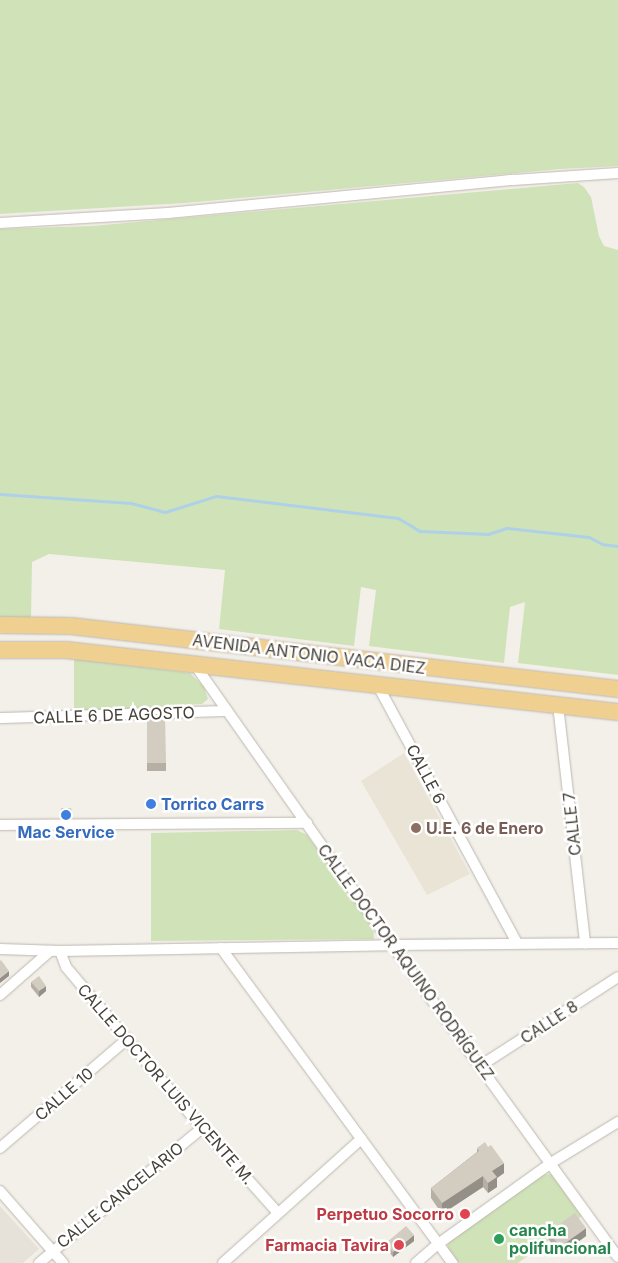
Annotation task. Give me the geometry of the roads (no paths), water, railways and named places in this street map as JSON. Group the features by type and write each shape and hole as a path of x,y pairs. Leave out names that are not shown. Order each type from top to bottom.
{"highway":[{"name":"AVENIDA ANTONIO VACA DIEZ","path":"0,624 71,626 618,691"},
{"name":"AVENIDA ANTONIO VACA DIEZ","path":"0,650 66,650 618,712"},
{"path":"558,705 558,694 563,689 612,694 618,691"}],"street":[{"path":"0,223 178,212 513,180 618,173"},
{"name":"CALLE DOCTOR AQUINO RODRÍGUEZ","path":"195,665 392,945 618,1257"},
{"name":"CALLE 6","path":"377,684 517,943"},
{"name":"CALLE 7","path":"558,705 585,943"},
{"name":"CALLE 6 DE AGOSTO","path":"0,718 227,711"},
{"path":"0,825 307,824"},
{"path":"0,949 55,951 618,943"},
{"path":"222,948 452,1263"},
{"path":"0,994 55,951"},
{"name":"CALLE DOCTOR LUIS VICENTE M.","path":"55,951 66,967 202,1128 278,1213"},
{"name":"CALLE 8","path":"480,1066 618,977"},
{"name":"CALLE 10","path":"0,1148 128,1039"},
{"path":"416,1263 438,1244 551,1163 618,1122"},
{"name":"CALLE CANCELARIO","path":"39,1263 202,1128"},
{"path":"223,1263 361,1139"},
{"path":"0,1191 63,1263"}],"waterway":[{"path":"0,494 131,503 165,512 216,496 398,518 420,531 488,534 507,528 589,537 602,544 618,546"}],"place":[{"name":"Torrico Carrs","path":"151,804"},
{"name":"Mac Service","path":"66,815"},
{"name":"U.E. 6 de Enero","path":"416,828"},
{"name":"Perpetuo Socorro","path":"465,1214"},
{"name":"cancha polifuncional","path":"499,1239"},
{"name":"Farmacia Tavira","path":"399,1245"}]}
